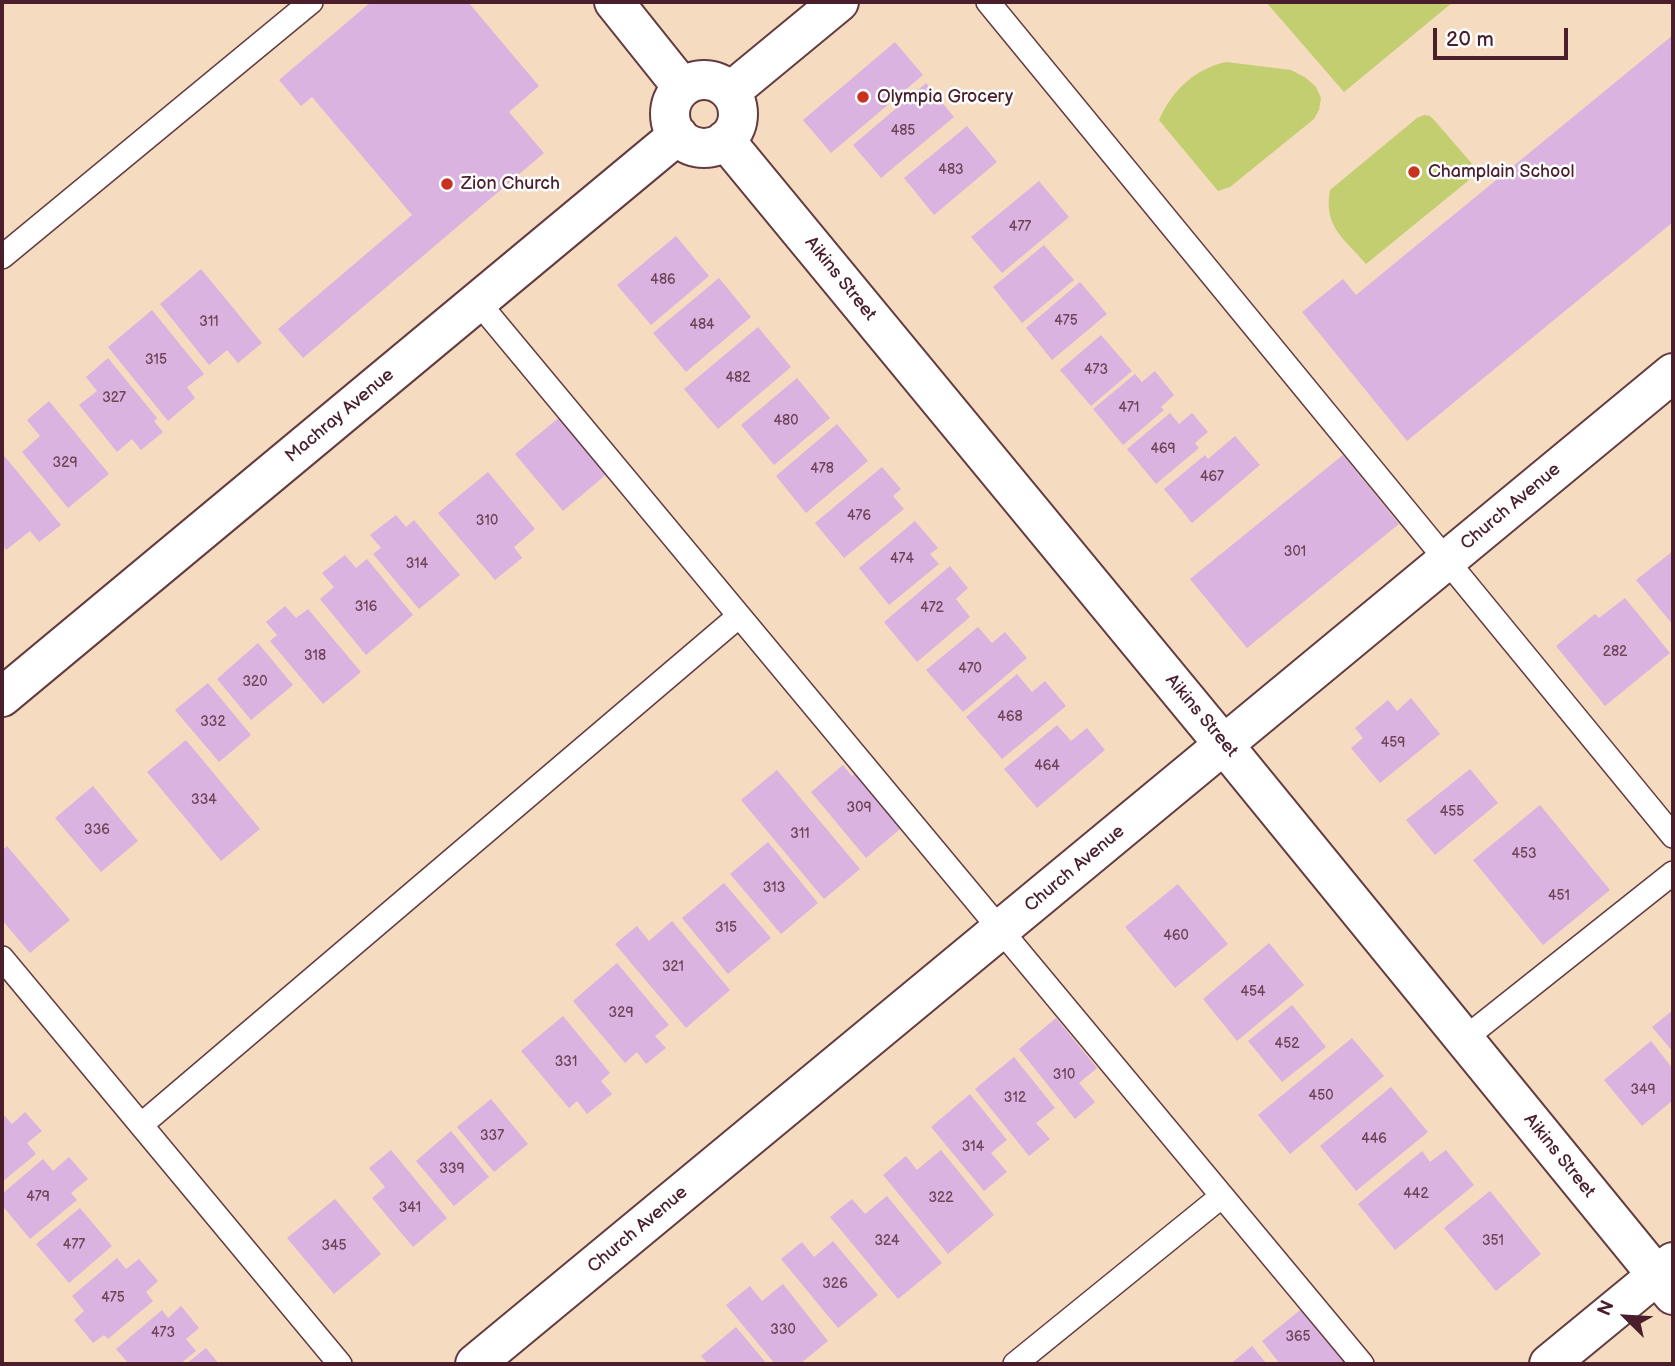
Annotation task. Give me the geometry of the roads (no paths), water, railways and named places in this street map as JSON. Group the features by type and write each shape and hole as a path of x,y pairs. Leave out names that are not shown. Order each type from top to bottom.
{"street":[{"path":"614,2 682,87"},
{"path":"730,92 839,2"},
{"path":"704,80 719,83 730,92 738,113 735,128 726,140 705,148 690,145 678,135 670,114 673,100 682,87 704,80"},
{"name":"Machray Avenue","path":"2,697 678,135"},
{"name":"Aikins Street","path":"726,140 1464,1039 1668,1277"},
{"name":"Church Avenue","path":"475,1364 1673,373"},
{"path":"1549,1364 1668,1277"}],"lane":[{"path":"2,257 311,2"},
{"path":"988,2 1447,560 1670,826"},
{"path":"478,302 1362,1364"},
{"path":"141,1125 739,616"},
{"path":"1464,1039 1673,873"},
{"path":"2,958 340,1364"},
{"path":"1015,1364 1222,1196"}],"place":[{"name":"Olympia Grocery","path":"863,97"},
{"name":"Champlain School","path":"1414,172"},
{"name":"Zion Church","path":"447,184"}]}
